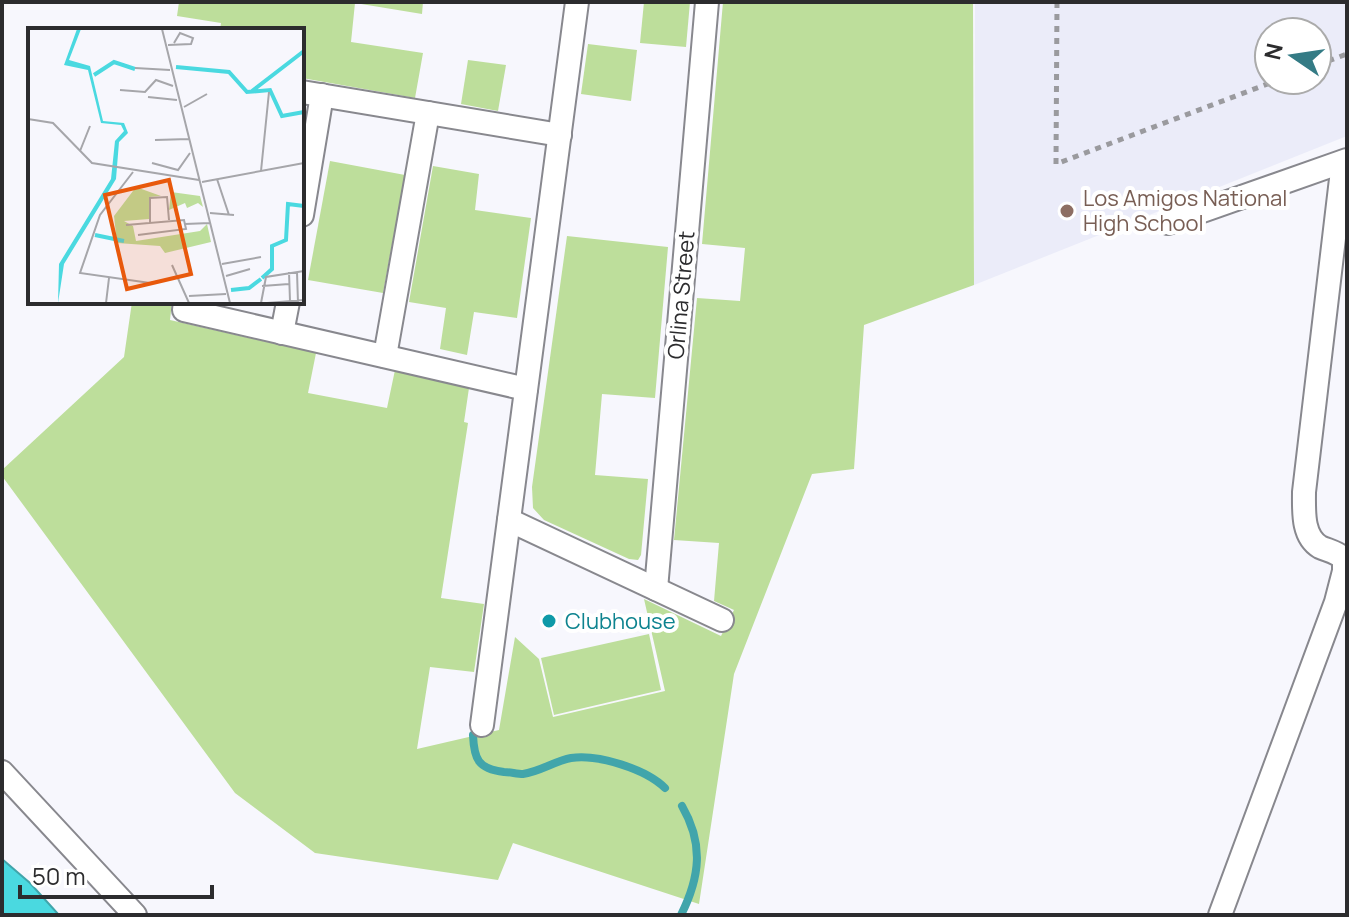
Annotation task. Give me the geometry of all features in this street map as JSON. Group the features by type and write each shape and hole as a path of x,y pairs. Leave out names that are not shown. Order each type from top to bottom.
{"street":[{"path":"482,725 577,2"},
{"name":"Orlina Street","path":"656,589 707,2"},
{"path":"304,191 312,94 560,135"},
{"path":"385,356 428,113"},
{"path":"1168,223 1345,161 1304,492 1306,526 1310,537 1323,548 1339,554 1344,559 1344,571 1336,602 1220,915"},
{"path":"185,304 184,310 526,389"},
{"path":"282,333 288,304"},
{"path":"509,520 722,620"},
{"path":"2,772 135,915"}],"path":[{"path":"1057,2 1056,164 1253,89"}],"shaded area":[{"name":"Los Amigos National High School","path":"975,2 1347,2 1347,136 974,285"}],"green space":[{"path":"179,2 423,2 422,14 355,3 351,42 423,53 415,98 304,78 304,28 220,28 221,23 177,16"},
{"path":"644,2 690,2 686,47 640,43"},
{"path":"723,2 973,2 974,285 864,325 854,469 812,474 734,674 699,904 513,843 498,880 315,853 235,793 2,476 2,470 124,357 132,304 172,304 170,320 316,353 308,393 387,408 395,370 469,388 464,422 468,423 441,598 484,604 474,672 430,667 417,749 499,730 515,637 539,659 553,717 665,691 644,599 721,636 734,610 714,601 719,543 674,540 697,298 740,301 745,248 702,244"},
{"path":"588,44 637,50 631,101 581,94"},
{"path":"468,60 506,65 498,111 461,104"},
{"path":"330,161 405,175 383,293 308,280"},
{"path":"433,166 479,174 475,210 531,218 517,318 474,312 467,355 440,349 446,308 409,302"},
{"path":"567,236 668,247 655,398 602,394 595,475 648,479 638,560 629,559 544,520 533,508 532,487"},
{"path":"649,634 661,690 554,715 541,658"}],"water":[{"path":"2,859 30,883 59,915 2,915"}],"waterway":[{"path":"473,735 479,761 495,771 523,774 571,758 594,758 634,769 665,788"},
{"path":"681,915 692,887 697,860 694,834 682,806"}],"place":[{"name":"Los Amigos National High School","path":"1067,211"},
{"name":"Clubhouse","path":"549,621"}]}
